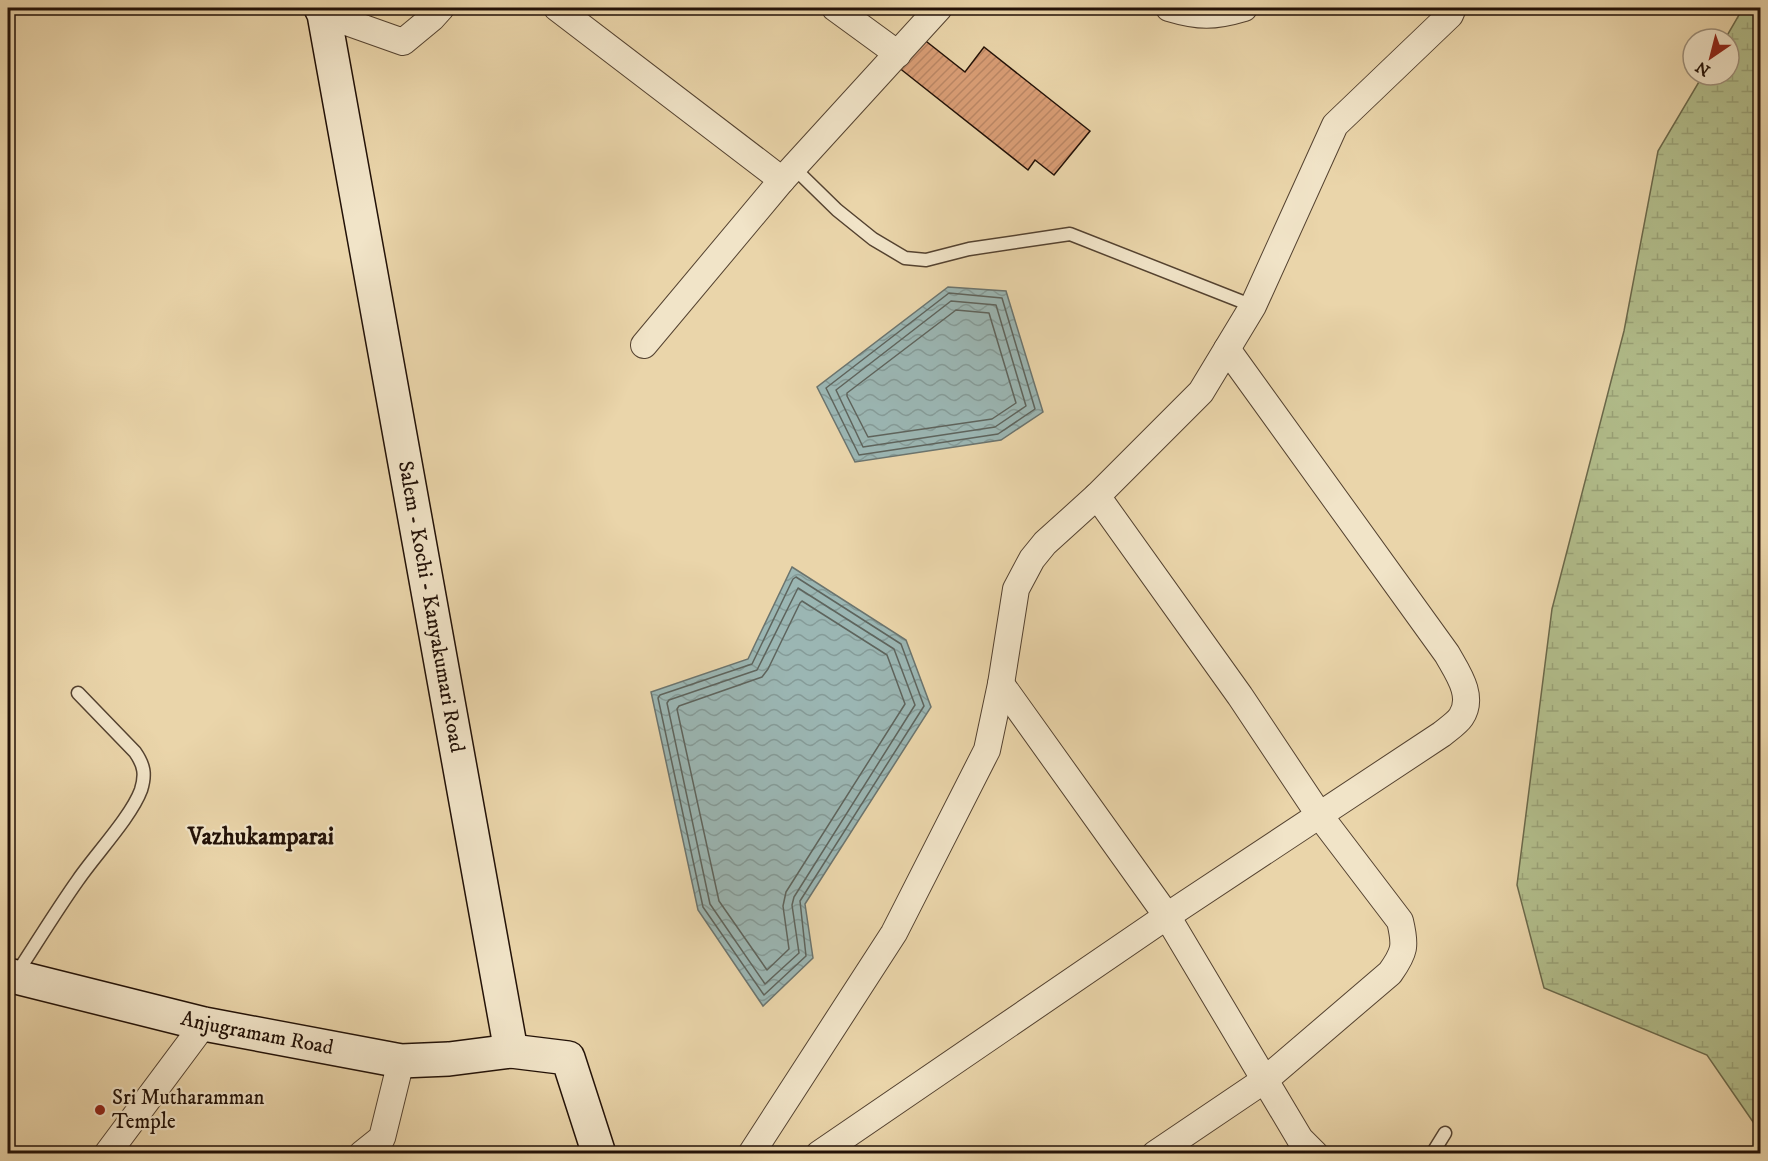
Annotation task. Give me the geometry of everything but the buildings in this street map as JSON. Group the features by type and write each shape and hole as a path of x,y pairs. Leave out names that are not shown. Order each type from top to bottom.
{"main road":[{"name":"Salem - Kochi - Kanyakumari Road","path":"322,11 511,1051"},
{"name":"Anjugramam Road","path":"11,976 204,1024 401,1061 449,1059 511,1051"},
{"path":"511,1051 568,1058 599,1154"}],"street":[{"path":"322,11 403,42 441,8"},
{"path":"557,8 788,174"},
{"path":"835,8 898,54"},
{"path":"644,345 788,174 939,8"},
{"path":"1168,8 1191,15 1221,15 1244,8"},
{"path":"751,1154 894,933 987,750 1001,684 1016,589 1032,559 1045,543 1201,392 1253,306 1335,125 1450,15 1453,8"},
{"path":"819,1154 1167,916 1442,734 1461,718 1467,702 1462,681 1447,654 1227,349"},
{"path":"1096,496 1240,696 1320,816 1400,921 1404,937 1402,956 1390,973 1266,1079 1155,1154"},
{"path":"1001,684 1167,916 1300,1139 1315,1154"},
{"path":"107,1154 204,1024"},
{"path":"362,1154 382,1138 401,1061"}],"lane":[{"path":"788,174 873,239 905,258 926,260 969,249 1070,234 1253,306"},
{"path":"11,976 77,881 134,805 141,790 145,771 135,752 78,693"},
{"path":"1432,1154 1445,1133"}],"green space":[{"path":"1743,8 1760,8 1760,1132 1707,1055 1544,988 1517,885 1552,609 1624,331 1658,151 1696,87 1741,87 1741,27 1732,27"}],"water":[{"path":"948,287 1006,291 1043,412 1001,440 855,462 817,387"},
{"path":"792,567 906,640 931,707 805,904 813,958 763,1006 698,910 651,692 748,659"}],"place":[{"name":"Sri Mutharamman Temple","path":"100,1110"}],"district":[{"name":"Vazhukamparai","path":"261,837"}]}
